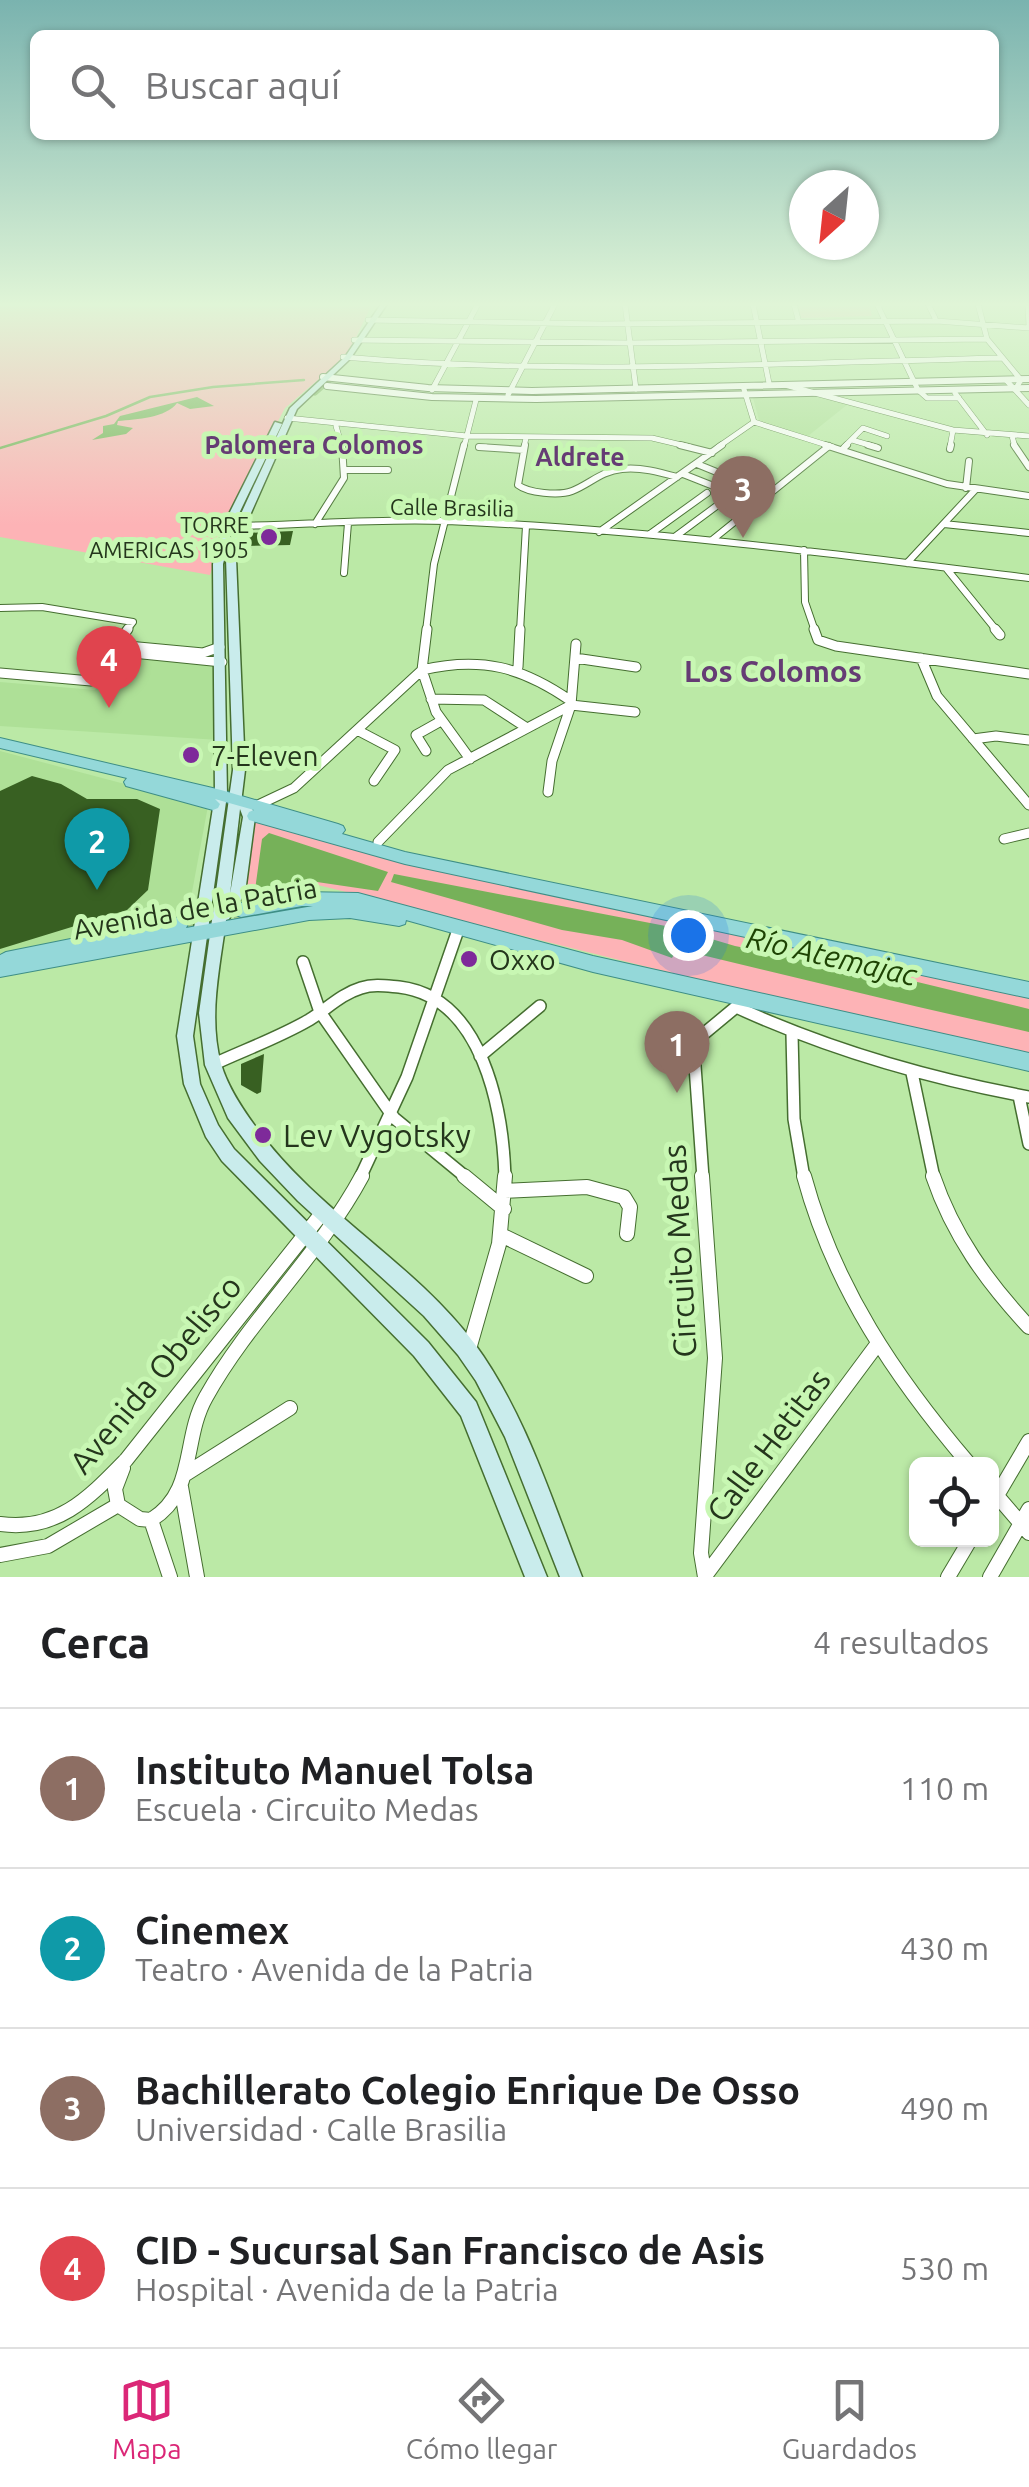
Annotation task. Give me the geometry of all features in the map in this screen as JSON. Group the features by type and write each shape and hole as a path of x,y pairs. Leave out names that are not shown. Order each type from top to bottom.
{"main road":[{"path":"330,378 288,418 236,542 227,661 240,744 223,799 185,1036 192,1084 212,1132 228,1155 421,1349 468,1409 528,1573"},
{"path":"227,661 220,647 217,577 227,529 282,418 328,380"},
{"path":"227,529 236,542"},
{"name":"Avenida de la Patria","path":"0,744 69,760 91,771 223,799 392,854 1029,990"},
{"path":"223,799 249,810 238,893 221,924 207,1013 212,1065 224,1098 246,1134 428,1306 468,1352 516,1439 571,1577"},
{"name":"Avenida de la Patria","path":"255,810 434,861"},
{"name":"Avenida de la Patria","path":"242,910 302,899 345,898 732,1001 1029,1062"},
{"name":"Avenida de la Patria","path":"0,969 200,934 221,924 328,912 370,914 458,930"},
{"name":"Avenida de la Patria","path":"0,961 180,924"}],"street":[{"path":"432,390 440,378"},
{"path":"507,397 517,378"},
{"path":"634,378 636,390"},
{"path":"771,378 773,383"},
{"path":"909,378 927,398 959,398"},
{"path":"1010,386 1025,379"},
{"path":"328,380 507,397 743,388 773,383 995,380 1006,383 1029,405"},
{"path":"328,380 360,391 476,400 636,390 1029,388"},
{"path":"773,383 953,430 1029,436"},
{"path":"360,391 356,388 392,386"},
{"path":"743,388 754,422"},
{"path":"952,390 987,435"},
{"path":"470,759 441,721 422,670 434,564 476,400"},
{"path":"288,418 336,426 466,436 652,438 712,453"},
{"path":"754,422 966,488 1029,496"},
{"path":"599,532 754,422"},
{"path":"315,524 335,499 348,461 336,426"},
{"path":"842,450 864,428 887,436"},
{"path":"950,448 953,430"},
{"path":"1012,436 1016,452 1029,466"},
{"path":"526,438 518,485 528,490 569,492 598,476 621,470 680,475 721,490"},
{"path":"852,440 878,448"},
{"path":"712,540 828,446"},
{"path":"479,447 524,450"},
{"path":"1016,452 1029,452"},
{"path":"966,488 969,460"},
{"path":"697,464 740,482"},
{"path":"346,470 388,470"},
{"path":"907,563 976,489"},
{"path":"674,537 734,493"},
{"path":"647,535 707,494"},
{"name":"Calle Brasilia","path":"227,529 443,521 526,526 712,540 1027,580"},
{"path":"344,572 348,523"},
{"path":"944,524 1029,533"},
{"path":"518,667 526,526"},
{"path":"804,550 805,602 814,636 836,646 1029,674"},
{"path":"946,568 1000,635"},
{"path":"0,608 42,608 131,620 132,625 94,678 87,682 0,672"},
{"path":"548,792 552,761 571,703 576,644"},
{"path":"159,653 203,653 220,647"},
{"path":"115,648 227,661"},
{"path":"575,658 636,667"},
{"path":"921,658 937,696 1029,806"},
{"path":"255,810 294,788 422,670 475,662 518,667 571,703 635,712"},
{"path":"431,699 486,699 498,703 528,728"},
{"path":"378,842 437,780 571,703"},
{"path":"426,751 416,735 441,721"},
{"path":"357,730 396,750 374,782"},
{"path":"973,739 996,736 1029,740"},
{"path":"1004,838 1029,833"},
{"path":"330,1215 394,1118 458,930"},
{"path":"302,962 320,1012 394,1118 504,1209"},
{"path":"212,1065 320,1012 344,994 376,985 396,985 436,996 452,1010 480,1056 502,1135 504,1209 500,1235 468,1352"},
{"path":"732,1001 792,1034 912,1073 1024,1096 1029,1144"},
{"name":"Circuito Medas","path":"705,1577 702,1553 714,1358 694,1052 701,1036 732,1001"},
{"path":"480,1056 540,1006"},
{"path":"792,1034 794,1118 812,1204 845,1290 876,1346 916,1403 963,1457"},
{"path":"912,1073 921,1141 949,1218 987,1279 1029,1328"},
{"path":"504,1192 587,1187 624,1197 630,1207 628,1234"},
{"name":"Avenida Obelisco","path":"182,1481 201,1404 330,1215"},
{"path":"500,1235 586,1276"},
{"name":"Avenida Obelisco","path":"0,1524 36,1528 62,1518 126,1460 311,1241"},
{"name":"Calle Hetitas","path":"705,1577 876,1346"},
{"path":"181,1391 194,1390 201,1404"},
{"path":"170,1577 151,1520 168,1510 182,1481 290,1408"},
{"path":"999,1488 1029,1441"},
{"path":"118,1505 115,1490 126,1460"},
{"path":"182,1481 197,1577"},
{"path":"990,1577 1026,1522 999,1502"},
{"name":"Avenida Obelisco","path":"0,1555 28,1554 50,1546 118,1505 140,1519 151,1520"},
{"path":"948,1577 966,1547"}],"shaded area":[{"path":"0,378 320,378 285,408 231,509 210,575 0,537"},
{"path":"807,393 848,404 808,436 759,420 752,394"},
{"path":"197,397 214,406 190,409 177,403 159,415 118,421 117,425 133,428 126,434 92,440 103,433 103,426 114,424 120,416"},
{"path":"117,657 214,664 219,740 0,726 0,682 95,690"},
{"path":"0,751 208,806 187,919 0,954"},
{"path":"255,822 340,846 1029,997 1029,1054 788,1002 318,885 250,893 245,879"},
{"path":"269,833 388,872 378,891 317,882 255,890 262,839"},
{"path":"394,874 671,927 735,946 905,979 1029,1009 1029,1032 677,949 672,958 622,940 562,930 391,882"}],"building":[{"name":"TORRE AMERICAS 1905","path":"293,531 290,545 243,546 247,533"},
{"path":"32,776 61,784 87,799 137,799 160,809 148,890 127,910 0,949 0,791"},
{"path":"264,1054 261,1092 257,1094 241,1085 241,1064"}],"waterway":[{"path":"0,448 106,416 150,397 213,387 304,380"},
{"path":"315,393 329,381"}],"tunnel":[{"path":"180,924 241,910"}],"place":[{"name":"TORRE AMERICAS 1905","path":"269,537"},
{"name":"Bachillerato Colegio Enrique De Osso","path":"743,538"},
{"name":"CID - Sucursal San Francisco de Asis","path":"109,708"},
{"name":"7-Eleven","path":"191,755"},
{"name":"Cinemex","path":"97,890"},
{"name":"Oxxo","path":"469,959"},
{"name":"Instituto Manuel Tolsa","path":"677,1093"},
{"name":"Lev Vygotsky","path":"263,1135"}],"district":[{"name":"Palomera Colomos","path":"314,445"},
{"name":"Aldrete","path":"580,457"},
{"name":"Los Colomos","path":"773,671"}],"water label":[{"name":"Río Atemajac","path":"832,956"}]}
